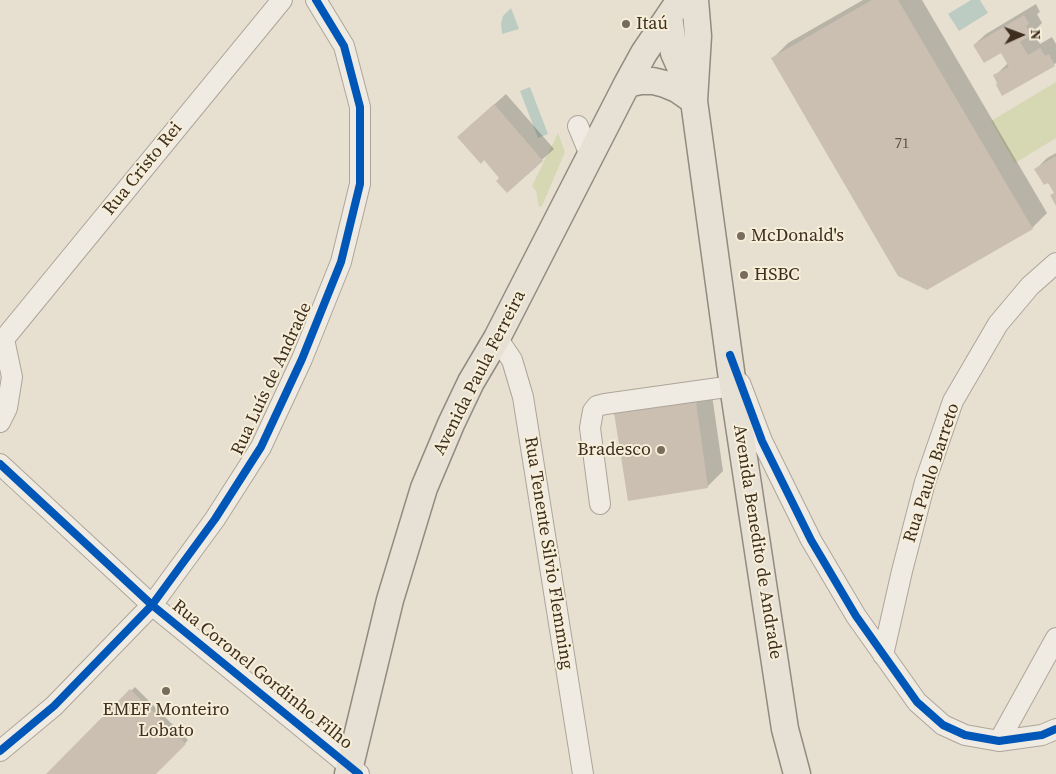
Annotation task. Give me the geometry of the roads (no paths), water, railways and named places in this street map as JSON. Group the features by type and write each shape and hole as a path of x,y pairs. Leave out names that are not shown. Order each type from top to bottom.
{"main road":[{"name":"Avenida Benedito de Andrade","path":"696,0 698,36 694,100 734,386 786,729 797,774"},
{"name":"Avenida Benedito de Andrade","path":"675,8 674,54 694,100"},
{"name":"Avenida Paula Ferreira","path":"352,772 390,600 424,488 471,382 498,338 627,84 644,53 675,8"},
{"path":"627,84 653,81 677,89 694,100"}],"street":[{"name":"Rua Cristo Rei","path":"2,338 282,0"},
{"name":"Rua Luís de Andrade","path":"0,752 54,706 152,604 215,519 260,447 302,359 341,262 360,184 360,106 344,46 316,0"},
{"path":"578,126 590,155"},
{"name":"Rua Paulo Barreto","path":"883,655 925,482 953,400 998,324 1030,286 1056,263"},
{"path":"0,422 7,408 12,377 2,338"},
{"name":"Rua Tenente Silvio Flemming","path":"498,338 512,360 523,396 583,774"},
{"path":"730,356 762,441 811,540 856,616 917,702 943,725 965,735 999,741 1042,735 1056,730"},
{"path":"600,504 590,428 592,411 597,406 734,386"},
{"name":"Rua Coronel Gordinho Filho","path":"0,464 152,604 352,772"},
{"path":"999,741 1056,638"}],"place":[{"name":"Itaú","path":"626,24"},
{"name":"McDonald's","path":"741,236"},
{"name":"HSBC","path":"744,275"},
{"name":"Bradesco","path":"661,450"},
{"name":"EMEF Monteiro Lobato","path":"166,691"}]}
